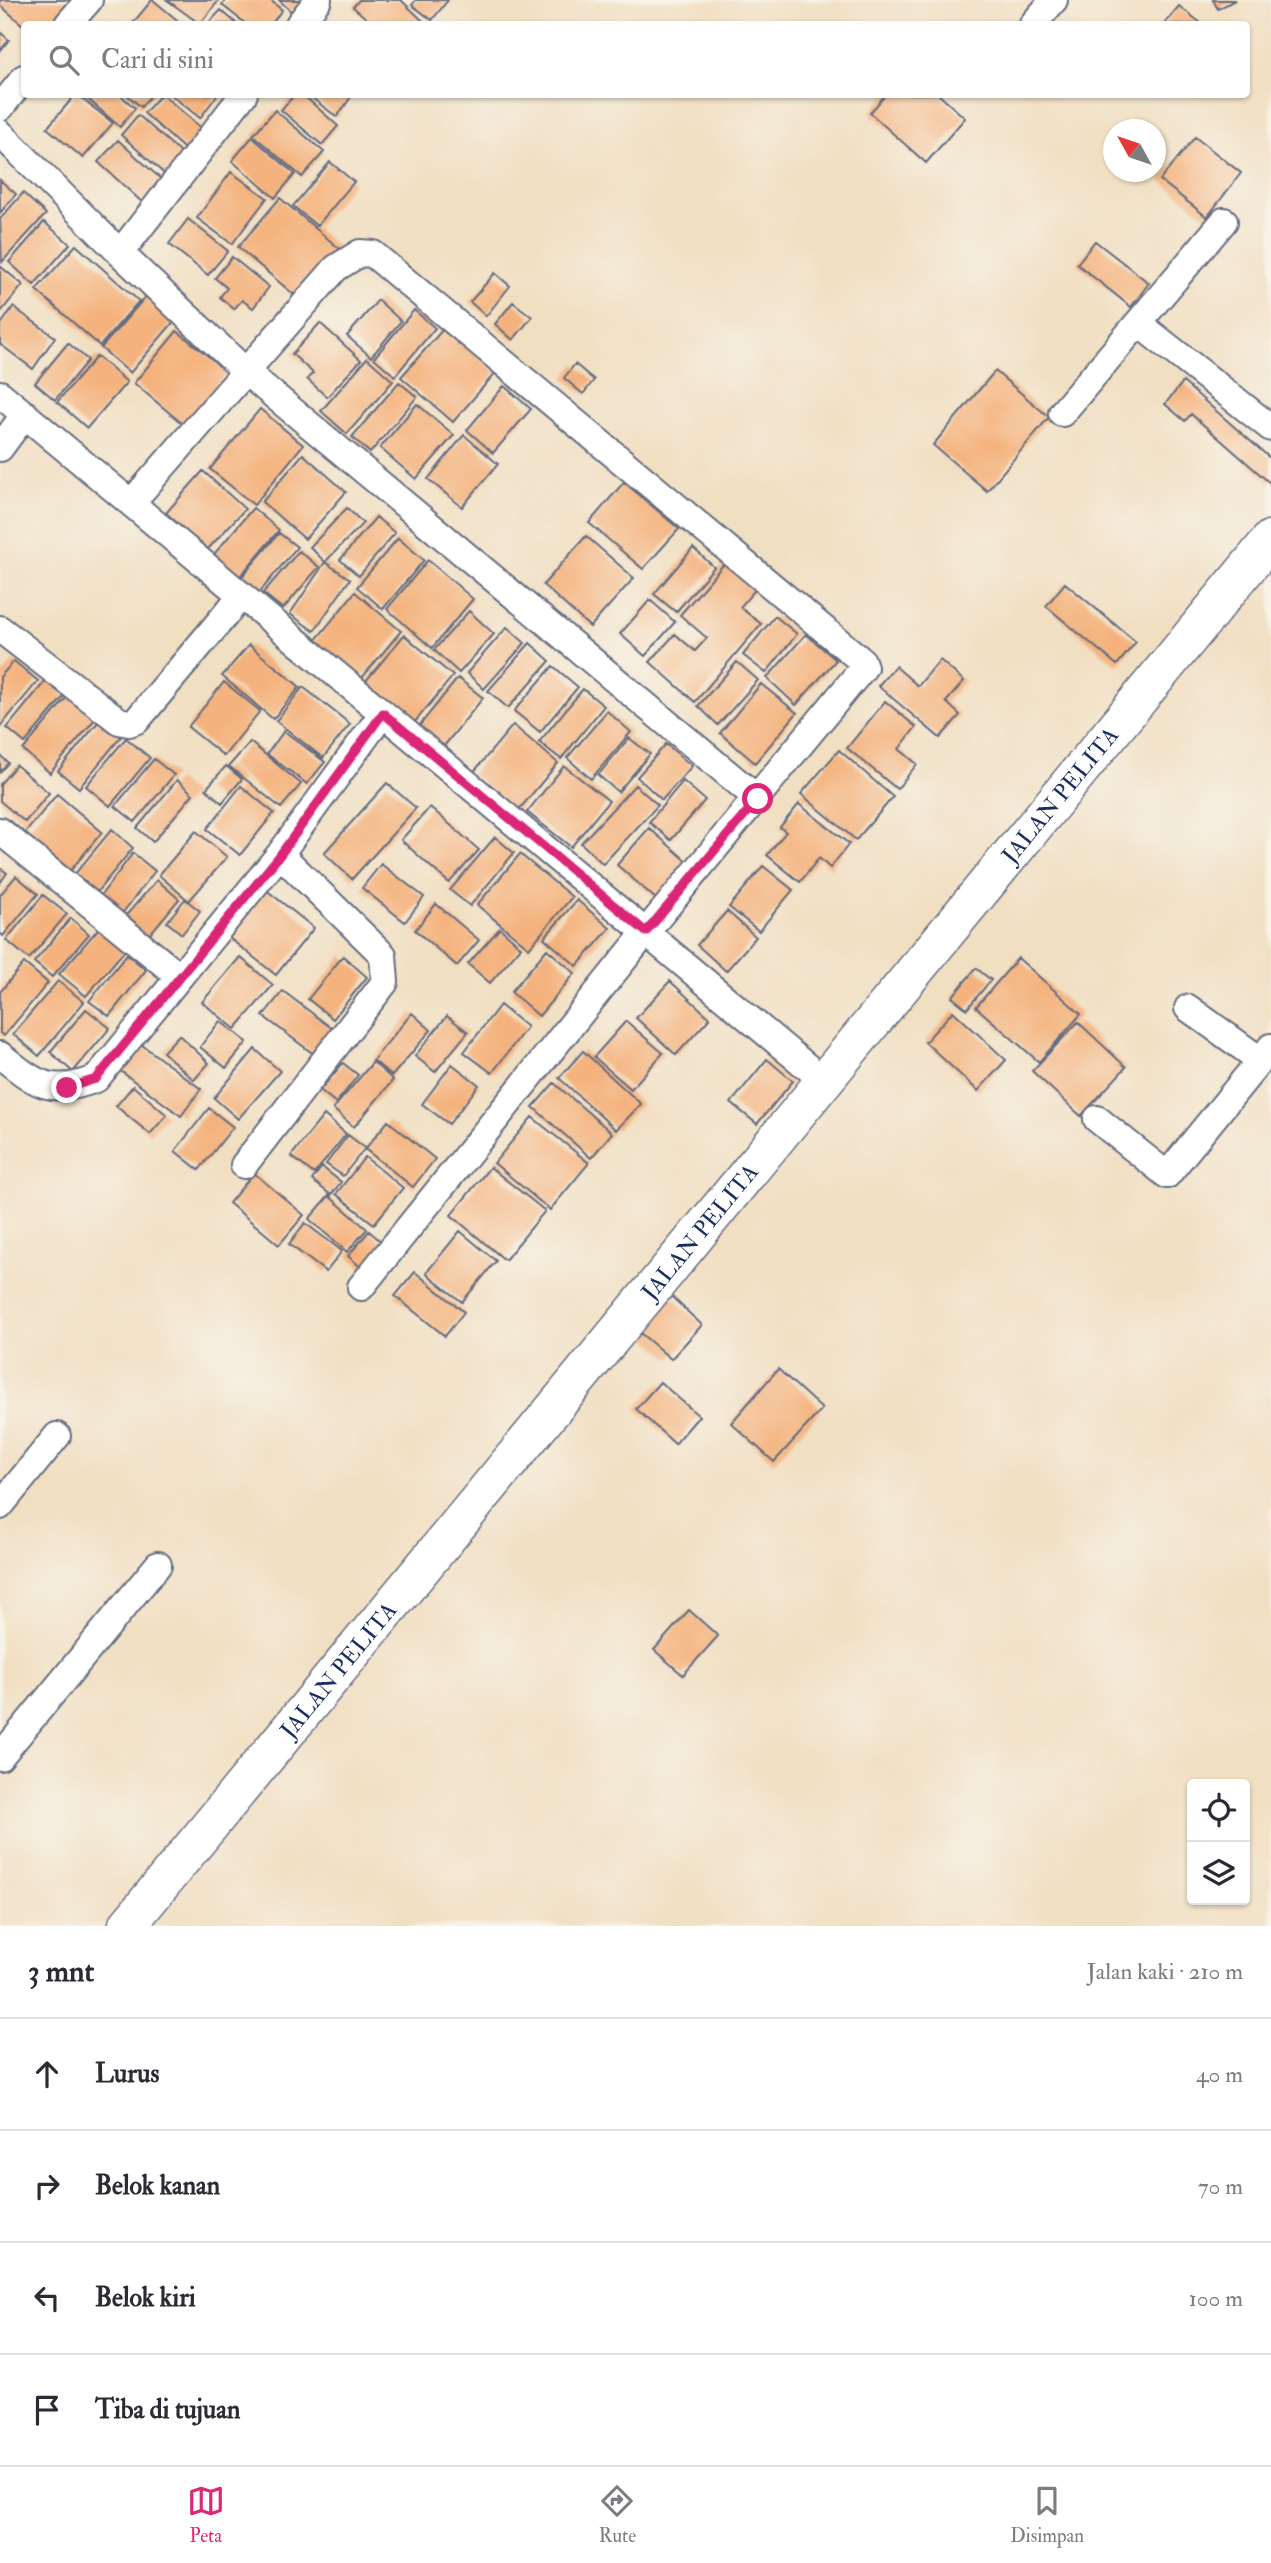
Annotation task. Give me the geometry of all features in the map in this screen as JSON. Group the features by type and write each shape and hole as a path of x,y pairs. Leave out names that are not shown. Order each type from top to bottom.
{"street":[{"path":"71,21 89,0"},
{"path":"301,21 318,0"},
{"path":"1036,21 1054,0"},
{"path":"0,108 21,82"},
{"path":"120,253 241,98"},
{"path":"0,133 120,253 246,372 758,799"},
{"path":"1062,413 1224,221"},
{"path":"131,503 336,268 360,253 373,254 863,662 863,673 646,932 361,1287"},
{"path":"1138,323 1271,428"},
{"path":"0,394 824,1081"},
{"path":"0,448 24,414"},
{"name":"JALAN PELITA","path":"127,1926 1271,539"},
{"path":"0,629 119,721 129,723 137,720 242,595"},
{"path":"0,1055 30,1079 56,1089 96,1079 280,855 383,713"},
{"path":"0,831 179,976"},
{"path":"244,1165 385,982 383,955 280,855"},
{"path":"1097,1119 1167,1175 1266,1054 1188,1008"},
{"path":"0,1506 57,1436"},
{"path":"0,1757 158,1564"}],"building":[{"path":"0,0 79,0 62,21 21,21 21,23 0,5"},
{"path":"153,0 178,21 134,21"},
{"path":"167,0 219,0 202,21 196,21"},
{"path":"226,0 270,0 282,10 273,21 242,21 222,5"},
{"path":"279,0 310,0 296,16"},
{"path":"359,0 401,0 423,21 369,21 353,7"},
{"path":"416,0 448,0 432,20 412,5"},
{"path":"1213,0 1235,0 1218,9"},
{"path":"1179,6 1198,21 1166,21"},
{"path":"221,10 234,21 211,21"},
{"path":"0,32 9,40 0,51"},
{"path":"73,98 81,98 113,123 83,158 47,128"},
{"path":"87,98 124,98 135,108 120,127"},
{"path":"131,98 149,98 141,107"},
{"path":"158,98 167,98 208,134 190,154 144,113"},
{"path":"175,98 215,98 200,118"},
{"path":"292,98 306,98 338,126 322,145 281,110"},
{"path":"312,98 350,98 337,117"},
{"path":"883,98 942,98 965,118 926,163 870,113"},
{"path":"275,110 324,152 302,177 253,135"},
{"path":"138,115 187,158 169,178 121,135"},
{"path":"252,137 295,174 275,198 232,161"},
{"path":"1195,137 1241,173 1207,217 1163,182 1166,182 1166,173"},
{"path":"118,140 163,181 143,203 98,162"},
{"path":"330,162 354,182 317,226 293,206"},
{"path":"231,172 267,198 232,244 197,218"},
{"path":"0,180 16,194 0,213"},
{"path":"23,193 46,214 2,262 0,219"},
{"path":"280,198 341,250 299,299 238,247"},
{"path":"188,219 228,251 208,275 169,244"},
{"path":"44,222 70,244 34,285 9,262"},
{"path":"1095,241 1149,283 1131,307 1077,264"},
{"path":"76,245 139,301 100,346 36,290"},
{"path":"232,257 269,287 253,308 242,300 234,309 220,297 227,288 215,278"},
{"path":"0,266 23,285 0,313"},
{"path":"495,273 510,286 486,316 470,302"},
{"path":"148,294 177,318 130,373 101,348"},
{"path":"378,300 401,321 371,357 347,336"},
{"path":"513,302 532,317 513,340 495,324"},
{"path":"13,307 55,337 33,369 0,344 0,326"},
{"path":"414,310 435,328 395,376 374,358"},
{"path":"320,323 361,360 327,397 307,379 313,373 292,354"},
{"path":"444,328 496,372 453,422 401,377"},
{"path":"177,331 228,372 184,425 134,383"},
{"path":"68,343 88,360 55,400 35,383"},
{"path":"97,356 127,382 87,428 57,402"},
{"path":"367,358 393,381 347,434 321,411"},
{"path":"575,364 594,380 583,394 564,378"},
{"path":"995,371 1049,417 987,491 933,445"},
{"path":"399,382 417,397 370,453 352,437"},
{"path":"1183,382 1271,459 1271,484 1191,414 1185,421 1165,404"},
{"path":"504,386 531,409 493,453 467,430"},
{"path":"417,404 454,435 416,479 380,448"},
{"path":"260,409 303,445 254,505 210,469"},
{"path":"464,435 498,464 462,507 428,479"},
{"path":"303,454 346,492 305,539 262,502"},
{"path":"203,471 245,509 207,550 166,513"},
{"path":"624,482 679,529 643,569 589,523"},
{"path":"253,508 279,530 236,581 210,559"},
{"path":"347,508 363,523 325,562 310,547"},
{"path":"376,517 395,533 359,576 340,560"},
{"path":"279,533 297,547 259,593 241,578"},
{"path":"586,536 634,578 590,627 543,585"},
{"path":"398,538 424,560 383,609 357,587"},
{"path":"693,548 714,567 676,612 654,594"},
{"path":"299,551 319,567 283,609 263,593"},
{"path":"729,558 760,584 740,607 761,624 695,702 650,662 675,634 695,651 707,638 680,615"},
{"path":"428,560 473,599 432,648 387,609"},
{"path":"325,562 350,579 314,631 290,614"},
{"path":"1065,583 1136,642 1117,665 1046,606"},
{"path":"355,592 401,631 356,685 310,647"},
{"path":"650,600 675,622 645,656 620,634"},
{"path":"469,611 494,634 459,673 434,650"},
{"path":"775,616 797,634 766,673 743,655"},
{"path":"507,627 525,643 484,689 467,673"},
{"path":"806,634 836,660 796,705 767,678"},
{"path":"404,635 453,676 409,729 360,688"},
{"path":"530,643 550,661 508,708 488,691"},
{"path":"249,645 300,687 273,719 222,676"},
{"path":"940,660 964,681 946,702 960,715 940,738 878,686 895,666 918,686"},
{"path":"14,661 38,681 0,727 0,677"},
{"path":"737,662 758,680 718,725 698,706"},
{"path":"553,666 578,687 540,732 514,711"},
{"path":"458,678 483,698 440,751 415,731"},
{"path":"47,679 65,695 25,743 7,728"},
{"path":"224,682 260,711 224,756 188,727"},
{"path":"761,684 797,713 755,763 720,733"},
{"path":"303,687 350,724 323,758 276,721"},
{"path":"583,689 604,706 561,759 539,742"},
{"path":"73,690 100,713 50,773 23,750"},
{"path":"885,701 916,727 899,749 917,764 897,789 847,748"},
{"path":"607,711 631,732 591,779 567,758"},
{"path":"103,716 124,733 79,788 58,771"},
{"path":"513,725 558,763 517,812 472,774"},
{"path":"284,731 325,762 307,784 267,754"},
{"path":"126,738 150,758 110,806 86,786"},
{"path":"629,738 650,754 618,792 598,775"},
{"path":"250,742 301,784 281,808 229,766"},
{"path":"666,744 692,766 662,800 637,777"},
{"path":"839,750 893,797 856,840 801,794"},
{"path":"0,755 8,763 0,772"},
{"path":"154,759 174,775 135,822 115,806"},
{"path":"16,765 49,793 25,822 0,801 0,784"},
{"path":"226,766 242,779 222,803 206,789"},
{"path":"564,766 609,801 571,847 527,812"},
{"path":"177,780 193,794 153,842 137,828"},
{"path":"683,781 705,800 671,840 649,822"},
{"path":"387,783 416,808 352,879 324,853"},
{"path":"635,785 658,805 603,864 581,843"},
{"path":"241,786 274,813 240,855 207,829"},
{"path":"57,794 102,832 66,876 21,838"},
{"path":"799,804 849,844 830,868 819,858 800,882 767,855 786,832 780,827"},
{"path":"430,807 479,850 449,883 401,840"},
{"path":"649,828 688,862 656,899 617,865"},
{"path":"112,829 133,848 91,899 69,881"},
{"path":"196,831 227,857 189,901 159,875"},
{"path":"495,837 514,853 470,906 450,890"},
{"path":"133,853 155,871 117,920 95,903"},
{"path":"520,854 572,897 529,948 477,905"},
{"path":"381,864 424,897 405,922 362,888"},
{"path":"763,866 793,890 759,931 729,907"},
{"path":"0,868 7,873 0,883"},
{"path":"16,876 38,894 3,936 0,933 0,895"},
{"path":"157,880 179,899 145,940 122,920"},
{"path":"265,889 314,928 276,975 228,937"},
{"path":"43,895 67,914 29,959 6,940"},
{"path":"185,899 200,911 182,934 167,922"},
{"path":"577,900 610,928 577,966 544,938"},
{"path":"436,904 479,940 457,966 415,930"},
{"path":"727,911 756,937 726,971 697,945"},
{"path":"71,918 89,934 52,977 34,962"},
{"path":"99,928 125,950 86,996 59,974"},
{"path":"500,928 521,947 490,983 468,964"},
{"path":"547,949 575,973 539,1016 511,992"},
{"path":"127,954 146,970 109,1016 89,1001"},
{"path":"343,956 367,977 333,1019 308,999"},
{"path":"240,957 273,985 235,1029 202,1002"},
{"path":"1018,958 1081,1014 1039,1062 976,1007"},
{"path":"24,963 48,983 4,1036 0,1033 0,992"},
{"path":"976,968 991,980 967,1009 952,997"},
{"path":"58,981 84,1002 39,1056 13,1034"},
{"path":"670,981 710,1018 676,1055 636,1018"},
{"path":"283,991 334,1030 315,1055 263,1016"},
{"path":"500,1005 527,1027 492,1073 464,1052"},
{"path":"86,1009 110,1028 73,1072 50,1052"},
{"path":"953,1011 1006,1060 978,1091 925,1042"},
{"path":"412,1013 431,1030 392,1076 373,1060"},
{"path":"447,1016 468,1032 435,1072 415,1056"},
{"path":"220,1021 247,1042 226,1068 200,1047"},
{"path":"626,1021 663,1053 631,1089 594,1057"},
{"path":"1078,1022 1126,1067 1081,1116 1032,1071"},
{"path":"179,1035 209,1063 194,1080 163,1052"},
{"path":"138,1042 201,1089 181,1116 118,1069"},
{"path":"255,1049 280,1071 238,1119 214,1098"},
{"path":"583,1051 641,1104 616,1130 559,1078"},
{"path":"767,1059 793,1081 757,1124 731,1103"},
{"path":"373,1062 393,1080 354,1127 333,1109"},
{"path":"343,1063 358,1075 336,1103 320,1090"},
{"path":"452,1064 479,1085 449,1124 422,1104"},
{"path":"554,1083 612,1133 591,1158 533,1107"},
{"path":"133,1086 167,1115 150,1134 116,1106"},
{"path":"209,1108 233,1127 199,1170 175,1151"},
{"path":"324,1115 346,1134 314,1174 291,1156"},
{"path":"532,1117 589,1163 550,1210 494,1163"},
{"path":"388,1121 435,1159 413,1187 365,1149"},
{"path":"348,1135 365,1148 343,1176 326,1164"},
{"path":"365,1157 403,1188 374,1224 336,1194"},
{"path":"322,1167 341,1182 331,1195 312,1180"},
{"path":"490,1167 545,1211 505,1260 451,1215"},
{"path":"254,1173 304,1215 279,1245 229,1203"},
{"path":"329,1196 367,1229 347,1252 309,1219"},
{"path":"305,1223 342,1251 326,1272 289,1244"},
{"path":"369,1231 384,1244 363,1269 348,1256"},
{"path":"460,1231 496,1261 462,1302 426,1273"},
{"path":"415,1272 464,1312 445,1336 395,1296"},
{"path":"671,1296 702,1325 671,1359 639,1332"},
{"path":"778,1369 822,1409 774,1462 731,1423"},
{"path":"660,1382 699,1416 675,1444 636,1409"},
{"path":"689,1610 718,1636 683,1675 654,1650"}],"route":[{"path":"67,1088 96,1079 280,855 383,713 646,932 758,799"}]}
